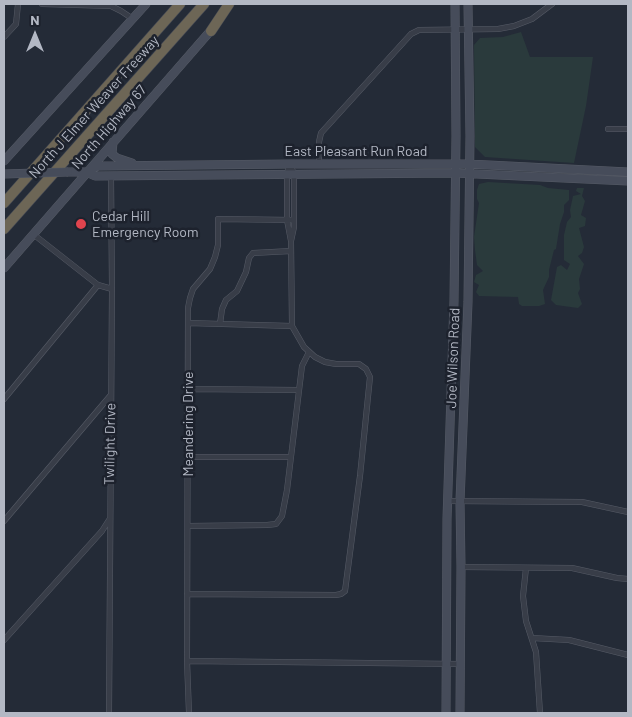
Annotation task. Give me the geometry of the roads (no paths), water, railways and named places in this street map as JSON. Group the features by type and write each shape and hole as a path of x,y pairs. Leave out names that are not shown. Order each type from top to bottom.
{"highway":[{"name":"North J Elmer Weaver Freeway","path":"6,200 180,4"},
{"name":"North J Elmer Weaver Freeway","path":"4,229 204,4"},
{"path":"211,31 229,4"},
{"path":"4,235 31,198"}],"main road":[{"path":"4,161 146,4"},
{"name":"North Highway 67","path":"4,268 234,4"},
{"name":"Joe Wilson Road","path":"446,713 450,389 454,301 456,164 455,4"},
{"name":"Joe Wilson Road","path":"460,713 462,567 460,501 468,302 468,4"},
{"path":"113,142 112,154 117,158 142,165"},
{"name":"East Pleasant Run Road","path":"86,172 98,166 142,165 469,164 628,172"},
{"name":"East Pleasant Run Road","path":"4,174 86,172 95,176 111,176 455,173 628,181"}],"street":[{"path":"4,37 16,24 18,4"},
{"path":"42,4 111,6 121,10 133,19"},
{"path":"319,164 321,133 411,34 418,30 498,30 532,19 552,4"},
{"path":"608,129 628,129"},
{"path":"187,594 336,595 345,591 360,476 370,377 359,364 325,362 309,352 298,339 292,326 291,241 294,220 290,164"},
{"path":"291,174 287,220 291,241"},
{"name":"Twilight Drive","path":"108,713 112,289 111,176"},
{"name":"Meandering Drive","path":"189,713 187,661 188,308 193,290 210,269 215,257 218,245 218,219 294,220"},
{"path":"33,234 98,285 112,289"},
{"path":"220,324 222,308 226,300 237,291 246,272 249,258 253,253 291,252"},
{"path":"4,399 98,285"},
{"path":"188,323 292,326"},
{"path":"188,526 276,524 282,516 287,490 298,390 302,366 309,352"},
{"path":"188,389 298,390"},
{"path":"4,521 110,396"},
{"path":"188,457 290,457"},
{"path":"448,501 582,502 628,512"},
{"path":"4,640 102,531 109,520"},
{"path":"462,567 572,568 628,578"},
{"path":"526,568 523,596 526,621 536,652 540,713"},
{"path":"532,638 569,640 628,655"},
{"path":"187,661 460,664"}],"place":[{"name":"Cedar Hill Emergency Room","path":"81,224"}]}
